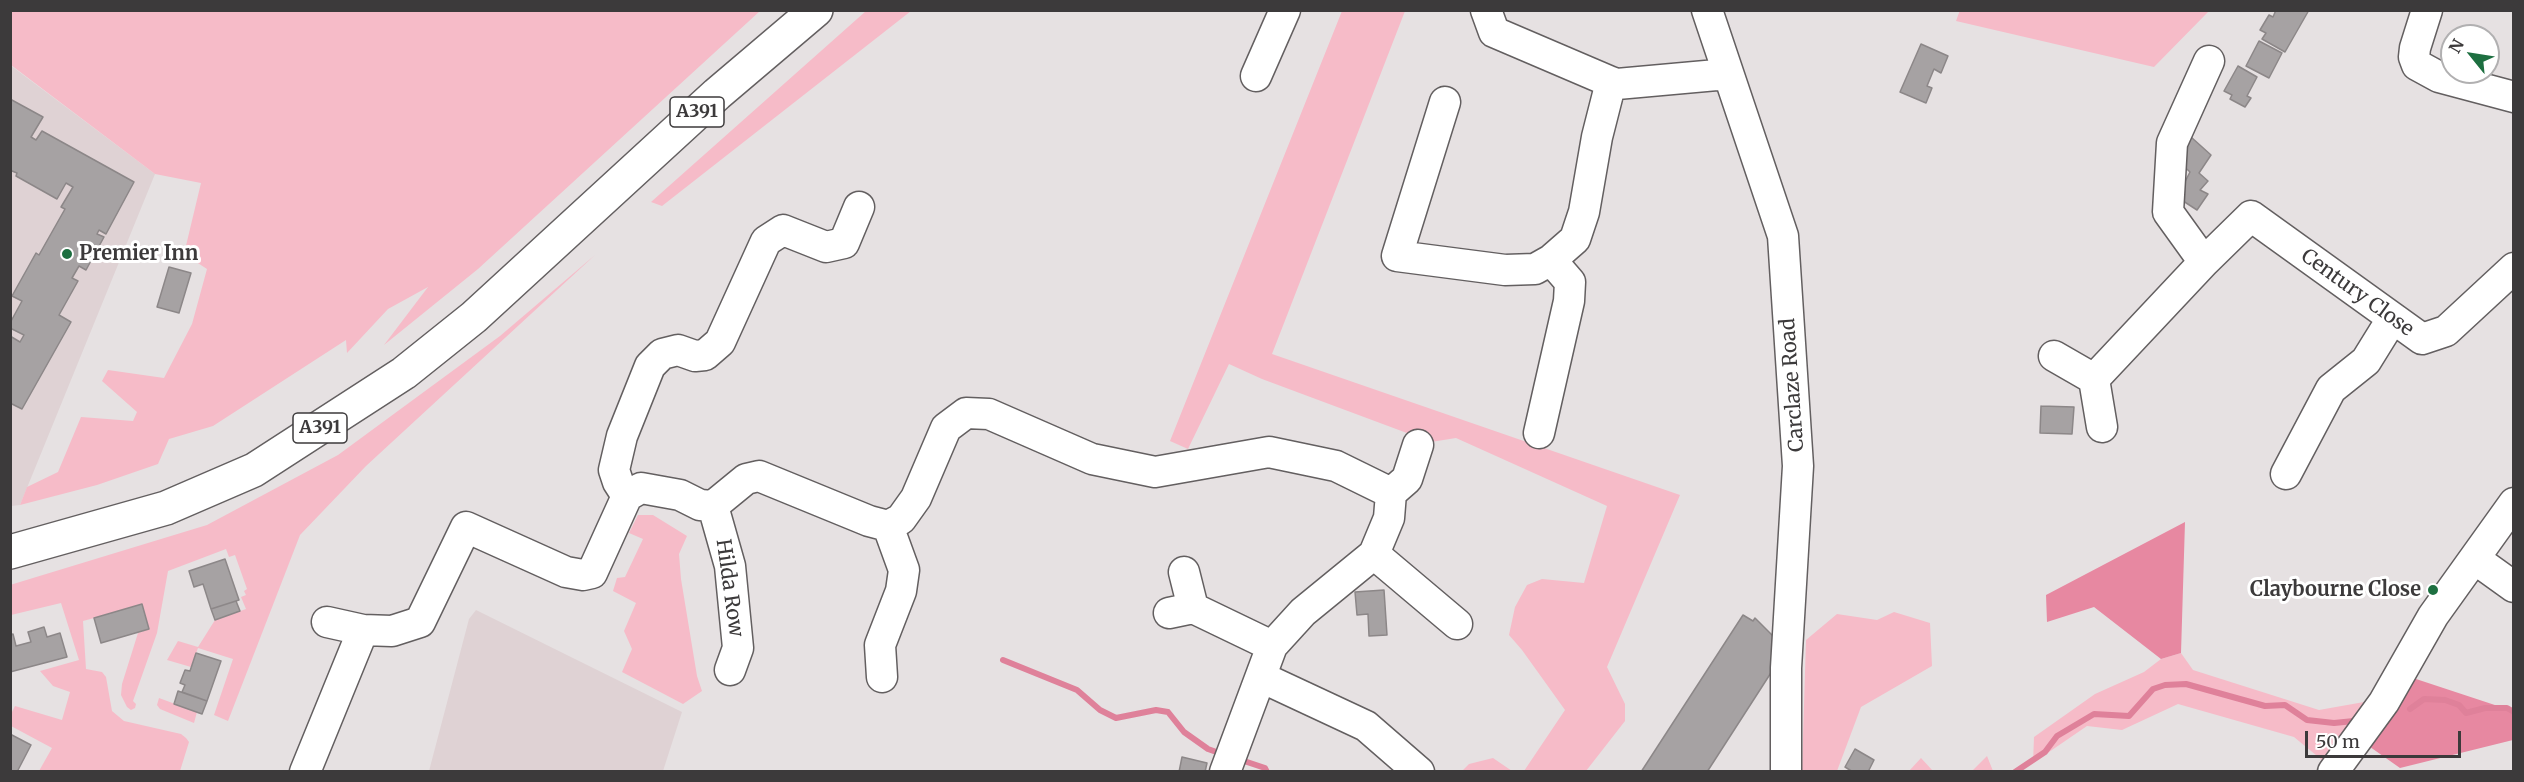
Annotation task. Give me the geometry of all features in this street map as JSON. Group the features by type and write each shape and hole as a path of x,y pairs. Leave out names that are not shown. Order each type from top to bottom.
{"highway":[{"name":"A391","path":"10,552 166,508 254,470 404,373 474,317 717,94 816,10"}],"street":[{"path":"1256,76 1285,10"},
{"path":"1486,10 1494,32 1611,82 1728,74"},
{"name":"Carclaze Road","path":"1707,10 1783,236 1798,466 1786,668 1785,771"},
{"path":"2427,10 2415,48 2414,57 2417,65 2439,77 2514,97"},
{"path":"2094,379 2204,262 2168,212 2172,143 2209,61"},
{"path":"1445,102 1397,256 1505,270 1535,269 1551,260 1575,239 1584,212 1597,137 1611,82"},
{"path":"627,496 614,470 622,436 651,366 662,354 678,350 695,356 705,355 720,342 766,240 783,230 826,247 844,243 859,207"},
{"name":"Century Close","path":"2204,262 2252,216 2422,339 2446,331 2514,268"},
{"path":"1539,433 1569,301 1570,282 1551,260"},
{"path":"2286,474 2331,389 2366,361 2392,319"},
{"path":"2054,356 2094,379"},
{"path":"2094,379 2102,427"},
{"path":"327,622 363,630 392,631 420,622 466,527 566,572 583,575 592,573 627,496 641,488 680,495 700,505 713,506 746,479 759,476 869,521 888,526 901,519 916,498 946,428 966,413 989,414 1092,459 1155,472 1269,452 1336,466 1391,493"},
{"path":"1228,761 1272,646 1303,612 1374,554 1389,518 1391,493 1407,479 1418,445"},
{"path":"2333,771 2384,702 2433,616 2514,503"},
{"name":"Hilda Row","path":"713,506 730,566 738,648 730,670"},
{"path":"882,677 880,645 901,591 904,570 888,526"},
{"path":"1374,554 1457,624"},
{"path":"2475,559 2514,587"},
{"path":"1184,572 1181,611 1272,646"},
{"path":"305,771 363,630"},
{"path":"1261,676 1366,726 1419,771"}],"shaded area":[{"path":"1960,10 2209,11 2154,67 1956,21"},
{"path":"10,11 760,11 478,269 384,345 428,287 388,309 347,353 346,340 213,426 169,439 158,464 97,485 20,505 27,487 58,472 81,417 133,421 137,412 102,381 108,370 164,378 192,324 207,269 184,254 201,183 155,174 11,65"},
{"path":"866,11 911,11 662,206 651,202"},
{"path":"1342,11 1405,11 1272,354 1680,495 1607,667 1625,704 1625,721 1586,771 1524,771 1565,710 1509,635 1515,607 1527,585 1542,579 1584,583 1607,506 1456,438 1431,442 1262,379 1229,364 1188,449 1170,441"},
{"path":"10,65 155,174 20,505 11,506"},
{"path":"595,255 366,466 300,535 228,721 214,715 233,659 198,648 191,667 167,660 178,641 198,647 215,620 246,609 241,597 246,595 244,591 247,589 235,555 229,557 226,549 168,571 157,633 133,701 136,704 135,708 131,710 121,695 122,684 138,633 149,629 142,605 83,621 86,669 102,672 106,677 112,711 124,721 181,734 186,738 189,742 180,771 39,771 52,748 11,726 11,714 15,706 62,720 70,692 53,686 40,671 79,660 61,603 11,615 10,585 207,525 338,455 500,336"},
{"path":"638,515 653,515 687,536 679,554 681,579 697,676 702,691 683,704 622,672 632,649 624,631 636,603 613,591 617,578 625,577 643,539 629,533"},
{"path":"2185,522 2181,653 2161,659 2094,607 2047,622 2046,595"},
{"path":"476,610 682,712 663,771 429,771 469,619"},
{"path":"1894,612 1930,623 1932,666 1861,707 1837,771 1802,771 1806,640 1837,614 1877,620"},
{"path":"2181,653 2193,670 2319,710 2364,702 2339,742 2322,760 2294,737 2178,704 2122,730 2087,726 2033,763 2034,737 2095,694 2144,672 2161,659"},
{"path":"2410,677 2513,711 2513,740 2400,768 2363,742"},
{"path":"159,698 197,712 194,723 160,709 157,705"},
{"path":"1987,756 1993,771 1972,771"},
{"path":"1493,758 1512,771 1462,771 1469,764"},
{"path":"1921,758 1933,771 1909,771"}],"building":[{"path":"2276,10 2309,10 2285,52 2262,39 2266,33 2260,30 2269,15 2273,17"},
{"path":"2259,41 2282,53 2269,78 2246,66"},
{"path":"1921,44 1948,56 1941,73 1934,69 1927,86 1932,88 1926,103 1900,92"},
{"path":"2238,66 2257,77 2247,96 2251,98 2245,107 2230,99 2232,95 2224,91"},
{"name":"Premier Inn","path":"10,99 43,117 31,137 36,140 42,131 134,182 106,234 99,230 97,234 104,237 86,270 79,266 72,278 78,281 59,315 71,322 22,409 10,403 10,336 20,342 24,335 10,328 10,323 22,301 12,296 36,253 39,255 65,209 61,207 73,187 66,183 57,199 16,176 17,173 12,171 10,173"},
{"path":"2191,137 2211,155 2199,173 2208,181 2200,190 2208,194 2197,210 2177,197 2190,172 2177,160"},
{"path":"169,267 191,273 179,313 157,307"},
{"path":"2041,406 2074,407 2072,434 2040,433"},
{"path":"225,559 239,600 211,609 203,584 194,587 189,571"},
{"path":"1384,590 1387,635 1369,636 1368,614 1357,615 1355,592"},
{"path":"236,601 240,611 215,620 211,609"},
{"path":"142,604 149,629 101,643 94,618"},
{"path":"1743,615 1753,621 1755,618 1779,642 1776,665 1707,772 1641,772"},
{"path":"44,627 47,637 60,633 67,657 10,672 10,635 13,634 16,646 31,642 28,632"},
{"path":"196,653 221,661 207,701 182,692 185,685 180,683 185,670 190,671"},
{"path":"178,691 207,701 202,714 174,704"},
{"path":"10,734 31,745 17,772 10,771"},
{"path":"1855,749 1874,760 1868,772 1853,772 1845,767"},
{"path":"1182,757 1207,763 1205,772 1179,772"}],"waterway":[{"path":"1003,660 1077,690 1100,710 1116,718 1156,710 1168,712 1184,732 1208,749 1222,754"},
{"path":"2015,772 2045,752 2057,736 2094,714 2129,716 2153,689 2165,685 2186,684 2265,706 2285,705 2307,720 2334,723 2354,721"},
{"path":"2410,709 2424,699 2445,700 2459,705 2466,713 2485,708 2507,708 2514,712"},
{"path":"1238,759 1265,768 1267,772"}],"place":[{"name":"Premier Inn","path":"67,254"},
{"name":"Claybourne Close","path":"2433,590"}]}
